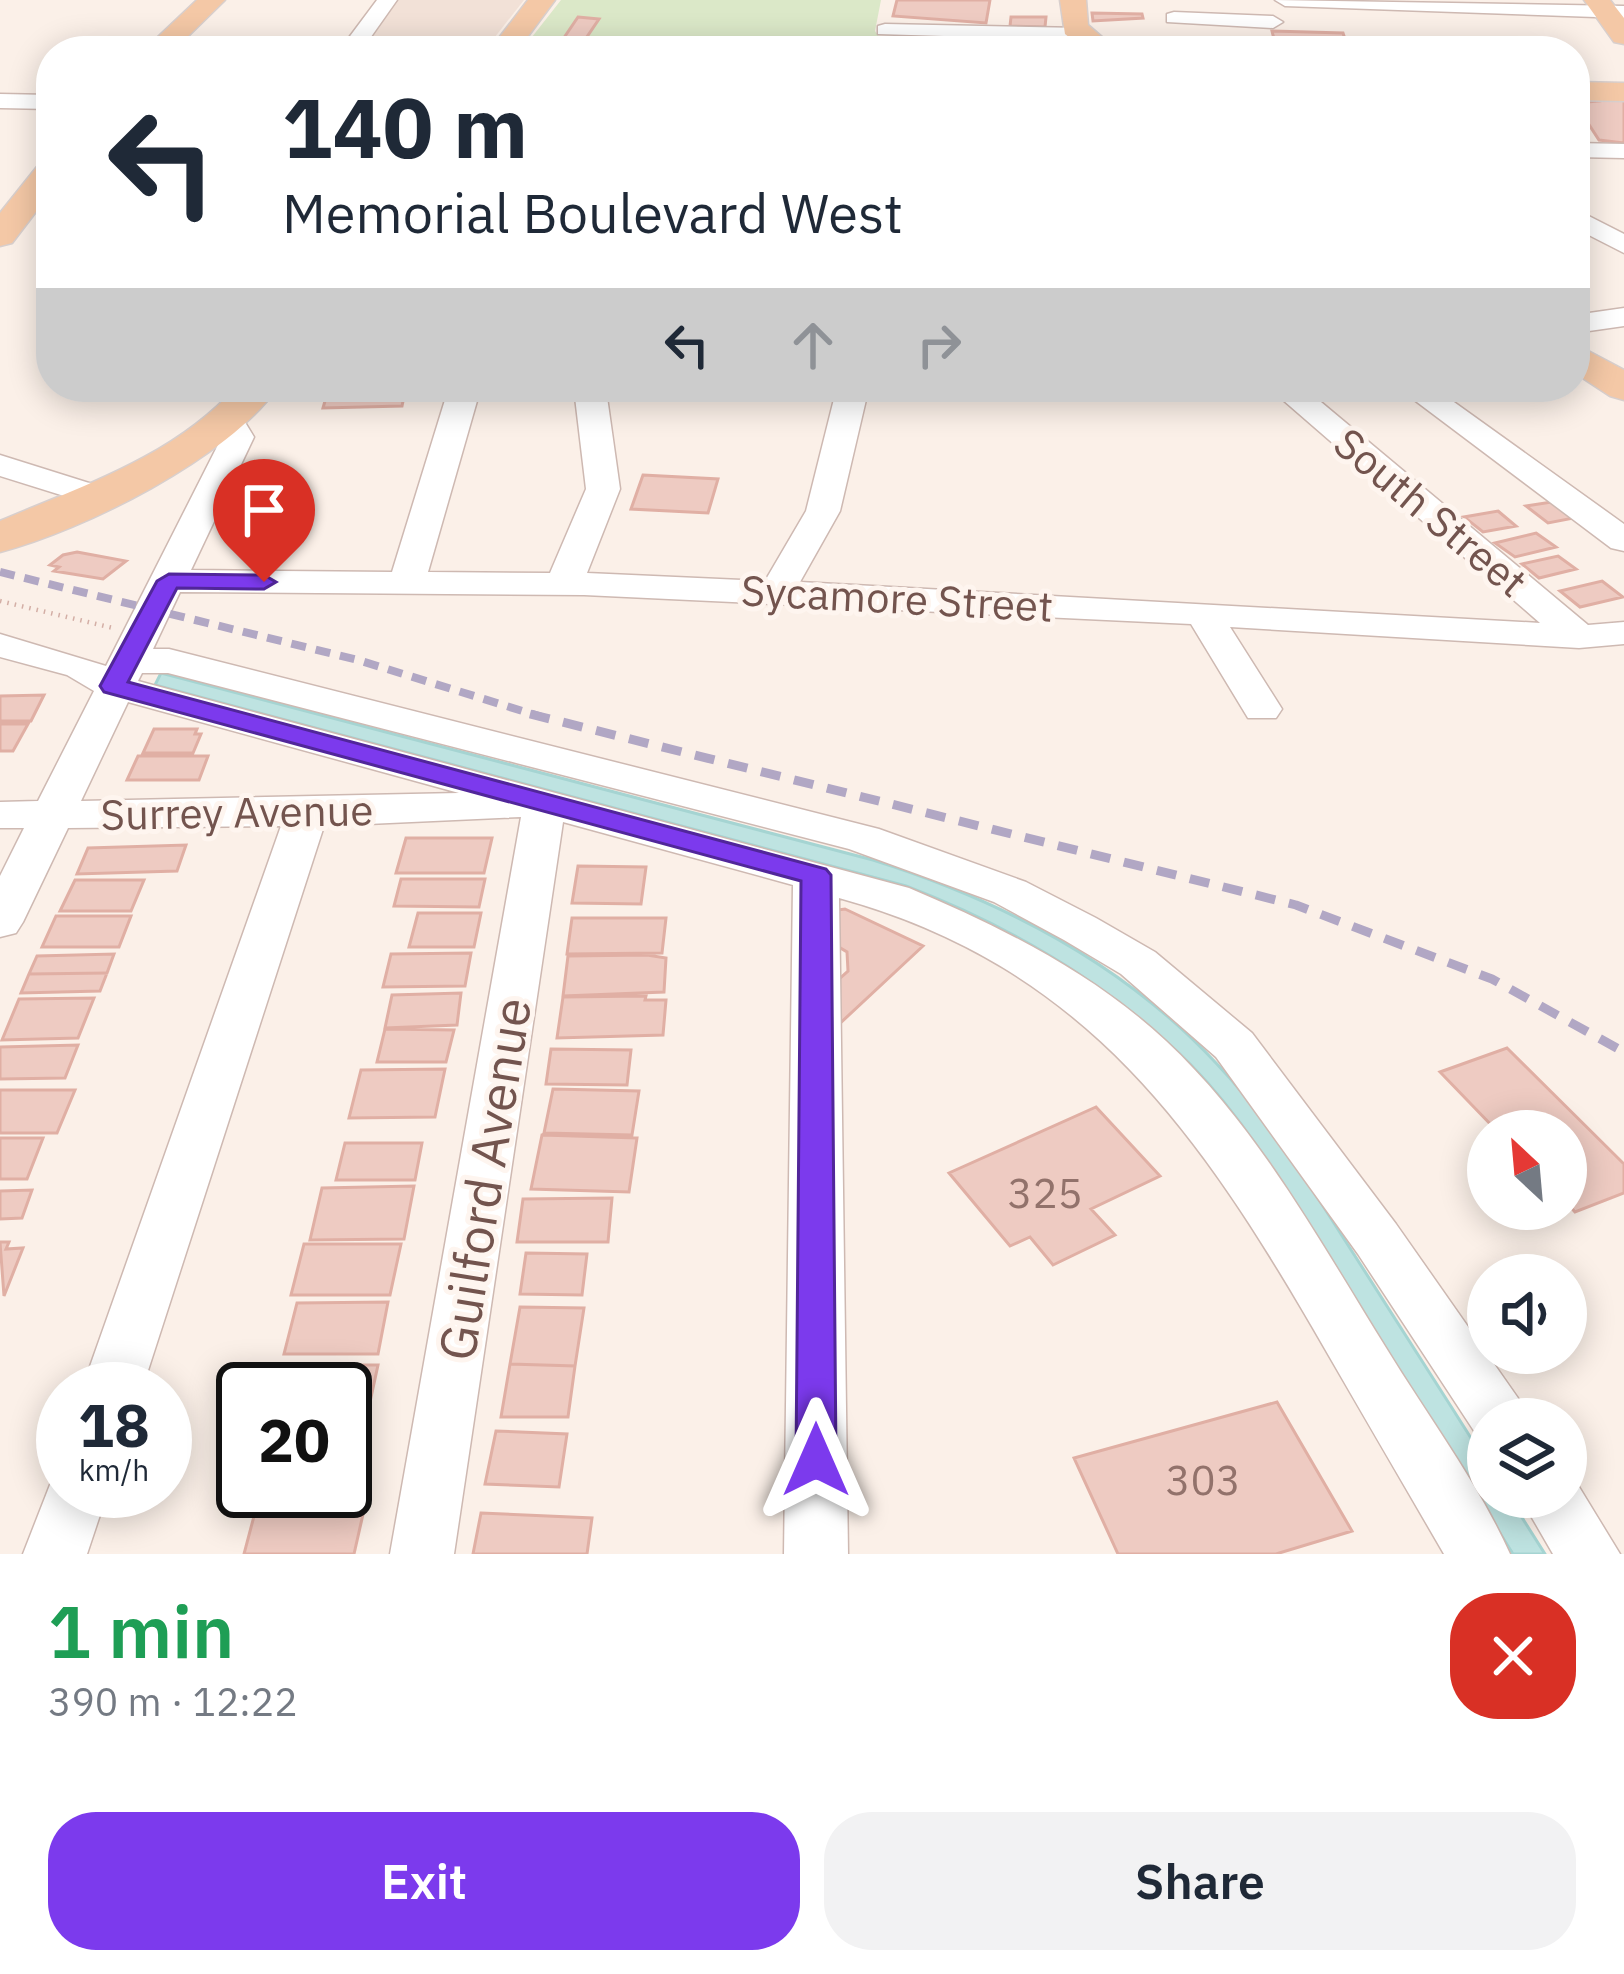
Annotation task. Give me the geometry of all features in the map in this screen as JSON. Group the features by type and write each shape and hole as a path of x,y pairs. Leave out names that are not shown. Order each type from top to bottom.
{"main road":[{"path":"174,36 212,0"},
{"path":"514,36 542,0"},
{"path":"1073,0 1074,22 1084,36"},
{"path":"1609,8 1624,36"},
{"path":"1590,91 1624,92"},
{"path":"0,236 36,189"},
{"path":"1590,366 1624,388"},
{"path":"0,538 93,495 229,422 246,402"}],"street":[{"path":"361,36 387,0"},
{"path":"889,0 885,30 889,36"},
{"path":"1174,18 1273,15 1317,3 1609,8"},
{"path":"885,30 1081,34"},
{"path":"0,101 36,102"},
{"path":"1590,150 1624,151"},
{"path":"1590,226 1624,245"},
{"path":"1590,322 1624,316"},
{"path":"406,584 461,402"},
{"path":"564,584 602,490 591,402"},
{"path":"776,593 824,512 850,402"},
{"name":"South Street","path":"1302,402 1579,637"},
{"path":"1434,402 1624,540"},
{"path":"0,922 121,659 169,581 238,437 229,422"},
{"path":"0,465 93,495"},
{"name":"Sycamore Street","path":"169,581 564,584 1579,637 1624,633"},
{"path":"1207,615 1262,709"},
{"path":"0,645 81,668 121,659 170,661 864,839 1010,892 1138,963 1234,1045 1377,1240 1485,1398"},
{"path":"121,659 545,803 893,898 980,936 1046,974 1116,1025 1176,1082 1230,1149 1478,1554"},
{"name":"Surrey Avenue","path":"0,814 307,813 545,803"},
{"name":"Guilford Avenue","path":"422,1554 545,803"},
{"path":"121,1362 307,813"},
{"path":"816,875 816,1554"},
{"path":"56,1554 68,1518"},
{"path":"1565,1518 1588,1554"}],"path":[{"path":"0,601 121,659"}],"shaded area":[{"path":"395,0 524,0 496,36 368,36"}],"green space":[{"path":"561,0 881,0 875,31 878,36 533,36"}],"water":[{"path":"161,673 873,860 967,895 1058,939 1180,1027 1273,1132 1467,1432 1467,1480 1232,1112 1160,1036 1058,960 906,886 155,685"},
{"path":"1490,1518 1522,1518 1545,1554 1513,1554"}],"building":[{"path":"897,0 990,0 986,23 893,16"},
{"path":"1092,13 1142,14 1143,18 1093,21"},
{"path":"578,17 599,19 587,36 565,36"},
{"path":"1011,17 1046,17 1045,27 1010,26"},
{"path":"1272,31 1344,36 1273,36"},
{"path":"1595,98 1624,99 1624,143 1599,140 1590,126 1590,102 1598,101"},
{"path":"325,402 403,402 402,406 323,408"},
{"path":"643,475 718,479 708,513 631,509"},
{"path":"1558,501 1579,517 1548,523 1526,506"},
{"path":"1498,511 1516,526 1483,532 1464,517"},
{"path":"1536,533 1556,547 1515,557 1495,543"},
{"path":"77,552 126,561 103,579 54,571 59,567 50,565"},
{"path":"1558,556 1576,569 1539,578 1522,564"},
{"path":"1602,581 1623,597 1580,607 1560,591"},
{"path":"44,695 31,721 0,721 0,696"},
{"path":"0,724 28,724 13,751 0,751"},
{"path":"154,729 197,729 195,734 201,734 193,753 143,753"},
{"path":"138,756 208,756 199,780 127,780"},
{"path":"406,838 492,838 484,873 396,873"},
{"path":"186,845 177,871 77,874 88,848"},
{"path":"578,866 646,867 641,904 572,903"},
{"path":"401,879 485,879 479,907 394,906"},
{"path":"75,880 144,880 131,911 60,911"},
{"path":"845,909 923,946 835,1028 828,989 848,971 847,952 827,940 830,911"},
{"path":"418,913 481,913 474,947 409,947"},
{"path":"56,916 131,916 119,947 42,947"},
{"path":"572,918 666,918 662,953 567,954"},
{"path":"471,953 465,986 383,987 391,954"},
{"path":"114,954 107,973 29,974 37,956"},
{"path":"568,956 666,958 664,992 563,996"},
{"path":"107,973 100,991 21,993 29,974"},
{"path":"461,993 457,1025 385,1028 392,995"},
{"path":"646,996 645,1000 666,1000 663,1035 557,1038 563,997"},
{"path":"94,998 78,1038 2,1040 19,999"},
{"path":"385,1029 454,1030 446,1062 377,1062"},
{"path":"78,1045 65,1078 0,1079 0,1047"},
{"path":"1507,1048 1570,1110 1477,1110 1440,1072"},
{"path":"551,1049 631,1050 627,1085 546,1084"},
{"path":"445,1069 435,1117 349,1118 361,1070"},
{"path":"553,1089 639,1091 632,1135 544,1133"},
{"path":"0,1090 75,1090 57,1133 0,1133"},
{"path":"1096,1107 1160,1176 1091,1209 1115,1235 1053,1265 1030,1237 1010,1246 949,1173"},
{"path":"1587,1127 1624,1164 1624,1193 1587,1207"},
{"path":"542,1135 637,1138 629,1192 531,1189"},
{"path":"0,1138 43,1138 27,1179 0,1179"},
{"path":"345,1143 422,1143 415,1180 336,1180"},
{"path":"414,1186 404,1239 310,1240 322,1188"},
{"path":"32,1190 22,1218 0,1219 0,1191"},
{"path":"612,1198 608,1242 517,1242 523,1199"},
{"path":"0,1242 9,1242 6,1249 23,1248 4,1296"},
{"path":"304,1244 401,1244 390,1295 291,1295"},
{"path":"526,1253 587,1254 582,1295 520,1294"},
{"path":"388,1302 378,1354 284,1354 297,1303"},
{"path":"520,1307 584,1308 575,1366 510,1364"},
{"path":"510,1364 575,1366 568,1417 501,1417"},
{"path":"1277,1402 1352,1531 1276,1554 1118,1554 1074,1458"},
{"path":"496,1431 567,1434 559,1487 485,1484"},
{"path":"481,1513 592,1518 587,1554 473,1554"},
{"path":"254,1518 362,1518 354,1554 244,1554"}],"railway":[{"path":"0,572 358,660 542,717"},
{"path":"530,714 542,717"},
{"path":"542,717 1296,905 1492,979 1624,1052"}],"route":[{"path":"264,582 169,581 113,686 816,875 816,1460"}]}
